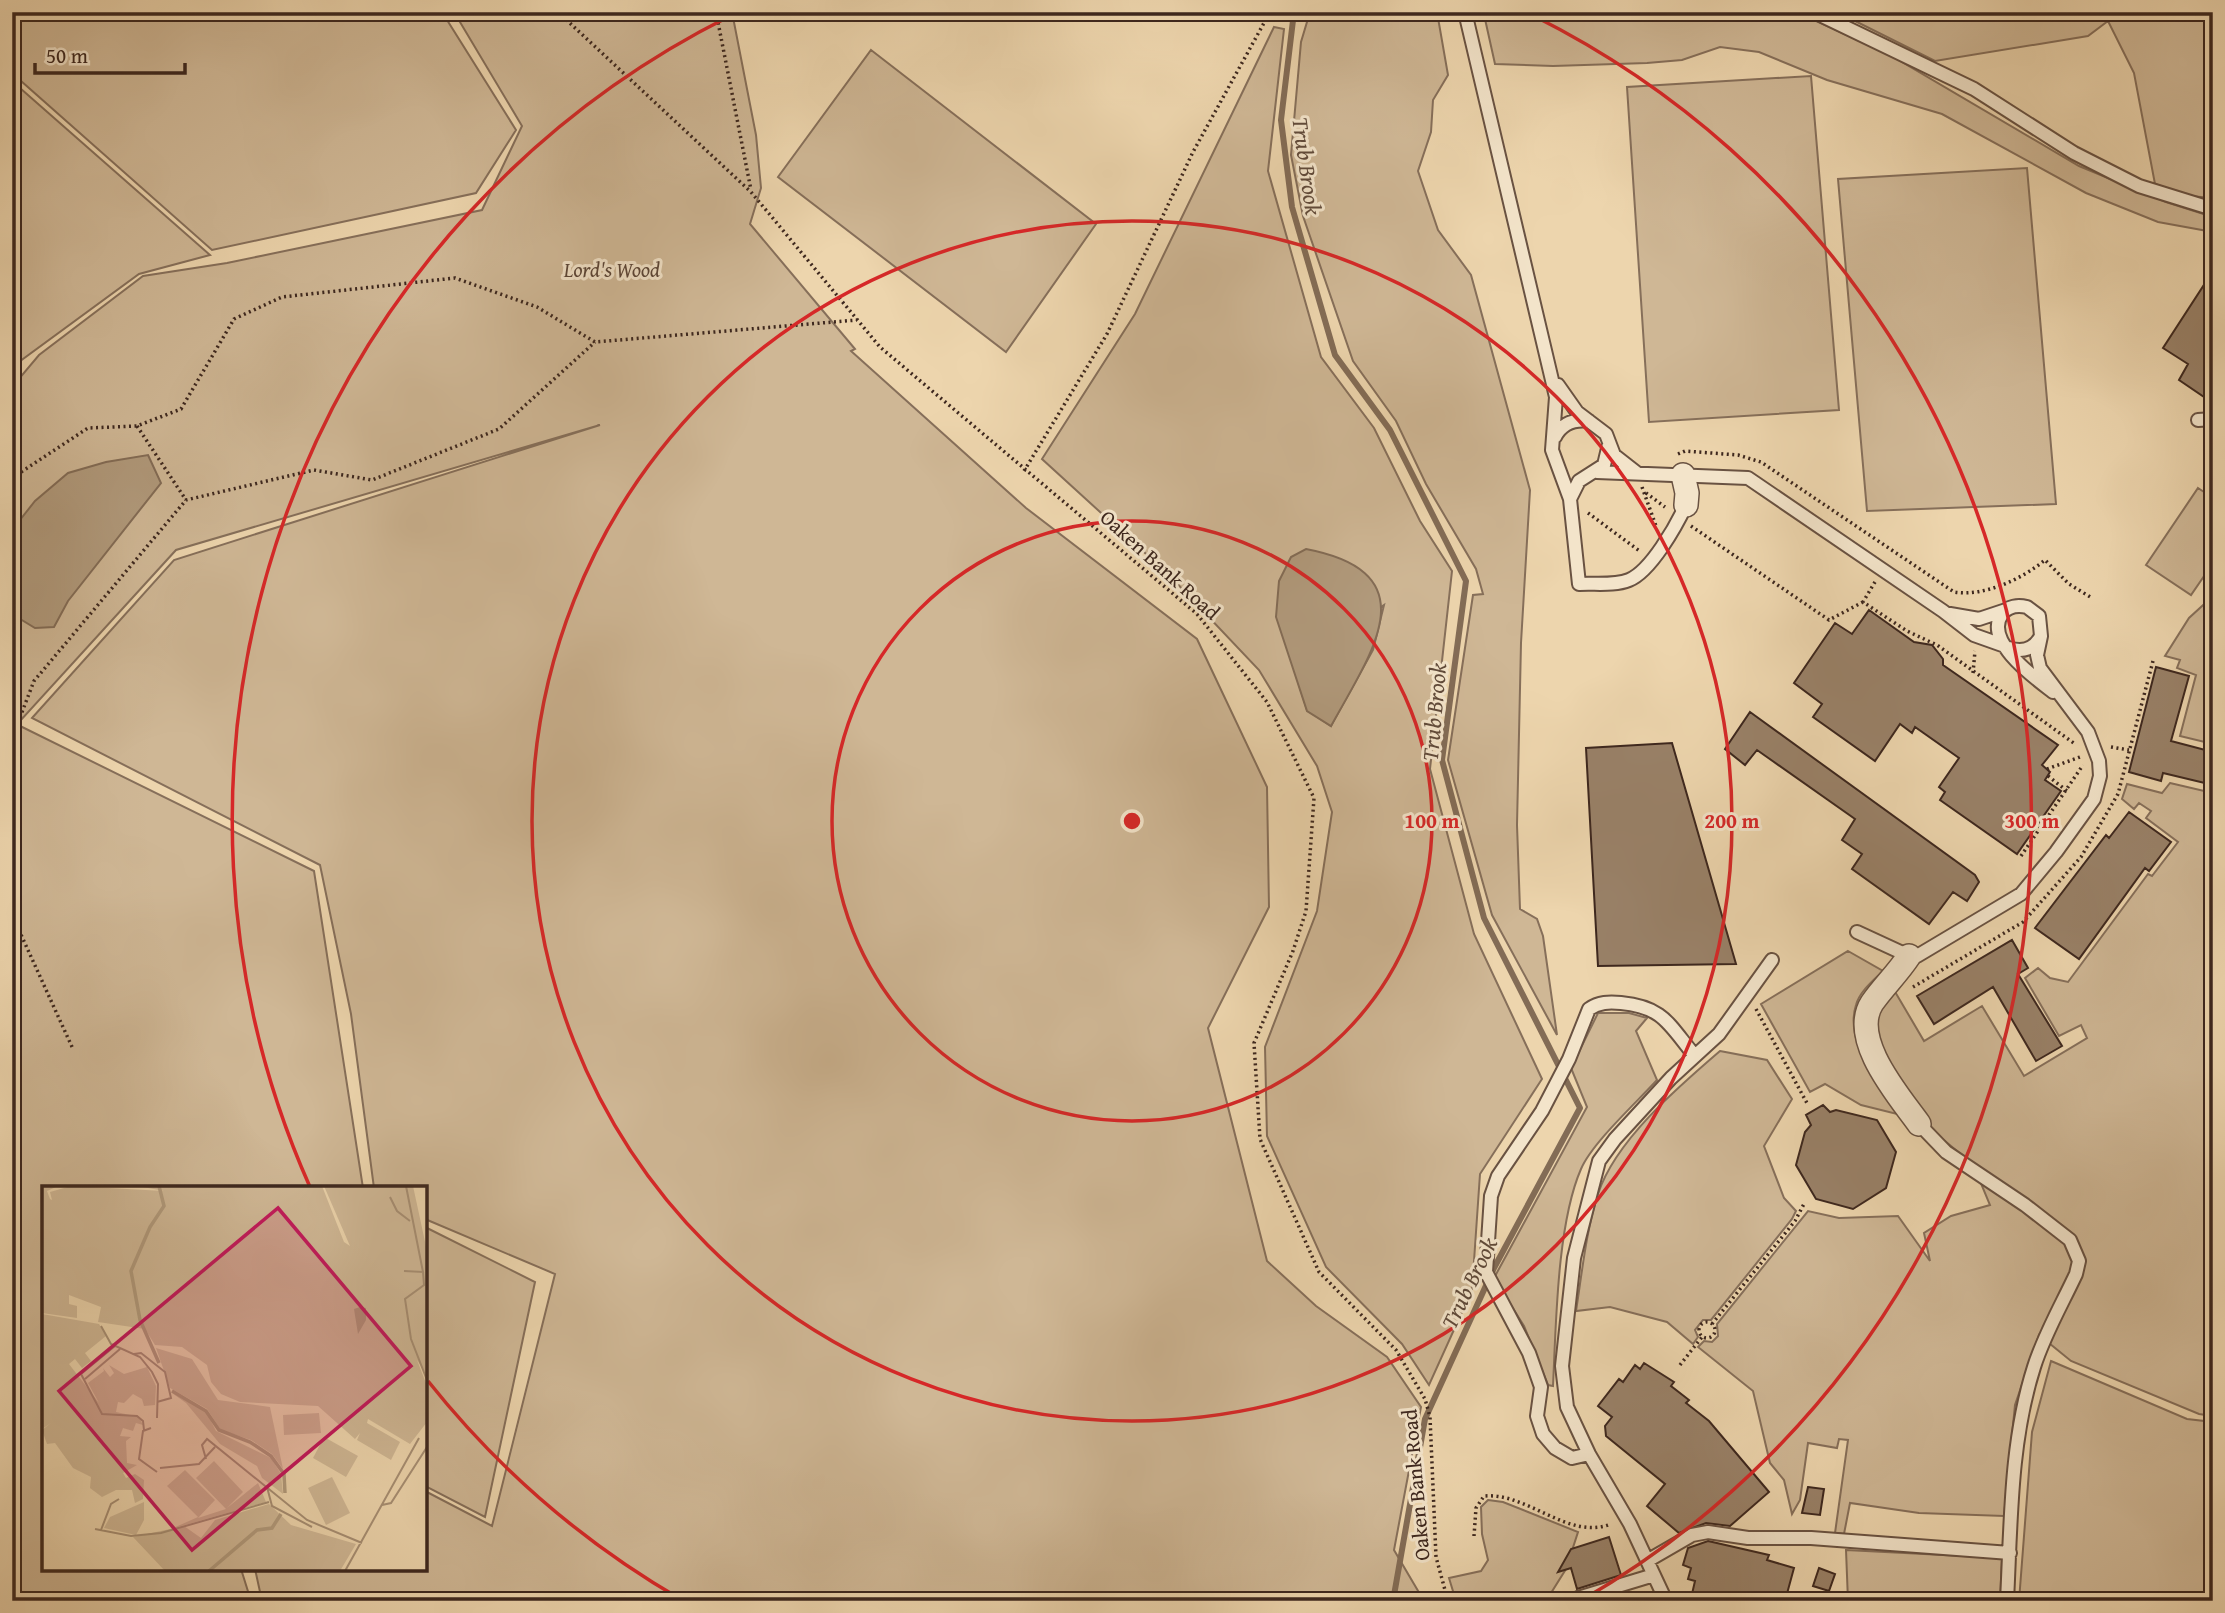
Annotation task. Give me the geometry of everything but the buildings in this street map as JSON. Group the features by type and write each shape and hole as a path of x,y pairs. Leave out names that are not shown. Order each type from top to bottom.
{"street":[{"path":"1678,468 1687,493 1683,512"},
{"path":"1909,956 1872,1004 1866,1024 1878,1063 1919,1124"}],"lane":[{"path":"1465,12 1556,397 1552,450 1570,499 1579,584 1616,583 1640,574 1683,512"},
{"path":"1814,12 1974,89 2074,153 2139,186 2213,209"},
{"path":"1548,361 1567,401 1606,434 1614,455 1637,474"},
{"path":"1553,440 1564,425 1580,419 1590,421"},
{"path":"2198,420 2213,419"},
{"path":"1570,499 1575,485 1590,475 1608,456 1609,444"},
{"path":"1560,468 1574,476 1637,474 1678,468 1758,482 1974,635 2024,650 2032,648 2041,636"},
{"path":"1857,932 1909,956 1917,956 2008,904 2056,852 2088,810 2097,790 2099,761 2088,732 2038,661 2041,621 2034,611 2022,605 1979,619 1967,619 1943,611"},
{"path":"2007,609 1997,624 1997,632 2029,675 2068,704"},
{"path":"1686,1601 1665,1600 1625,1515 1589,1454 1567,1407 1562,1366 1574,1258 1599,1161 1615,1139 1719,1034 1772,960"},
{"path":"1589,1454 1572,1458 1555,1448 1543,1434 1537,1416 1541,1387 1529,1353 1486,1272 1491,1196 1498,1176 1569,1059 1586,1013 1595,1004 1607,1002 1643,1005 1659,1013 1695,1056"},
{"path":"1919,1124 1946,1152 2053,1225 2070,1240 2079,1261 2076,1274 2034,1366 2016,1456 2007,1601"},
{"path":"1647,1561 1692,1535 1708,1532 1748,1538 1811,1538 2010,1553"},
{"path":"1578,1598 1654,1575"}],"path":[{"name":"Oaken Bank Road","path":"558,12 751,192 880,347 1197,614 1267,702 1314,798 1306,911 1293,951 1254,1043 1260,1139 1319,1272 1396,1350 1425,1399 1430,1417 1436,1557 1448,1601"},
{"path":"716,12 751,192"},
{"path":"1024,471 1107,334 1193,152 1270,12"},
{"path":"12,478 88,428 138,426 181,409 234,318 282,298 455,278 537,307 594,342 857,320"},
{"path":"12,738 34,681 186,500 314,470 372,480 499,429 594,342"},
{"path":"138,426 186,500"},
{"path":"1678,468 1685,451 1738,455 1761,462 1954,592 1983,590 2027,573 2045,560 2069,584 2092,598"},
{"path":"1637,474 1657,529 1656,534"},
{"path":"1644,492 1683,512 1829,620 1863,601 1883,569"},
{"path":"1570,499 1643,553 1649,543"},
{"path":"1863,601 1907,631 1937,645 2079,747 2084,755 2085,761 2067,791 2021,856"},
{"path":"2129,750 2153,661"},
{"path":"2047,769 2084,755"},
{"path":"2048,776 2067,791"},
{"path":"12,915 73,1049"},
{"path":"1744,1000 1754,1006 1808,1105"},
{"path":"1680,1365 1703,1337 1713,1336 1712,1324 1795,1221 1805,1202"},
{"path":"1703,1337 1699,1332 1702,1325 1712,1324"},
{"path":"1474,1536 1476,1508 1485,1496 1494,1495 1588,1528 1609,1525 1625,1515"}],"green space":[{"path":"12,12 442,12 516,130 476,193 212,250 12,73"},
{"name":"Lord's Wood","path":"454,12 732,12 756,135 761,188 750,224 855,349 851,351 1026,508 1197,639 1267,787 1269,907 1208,1028 1267,1261 1316,1306 1387,1357 1421,1407 1394,1550 1424,1601 262,1601 255,1571 427,1571 427,1492 492,1526 555,1274 427,1220 427,1186 374,1186 351,1014 320,865 32,718 174,560 600,425 176,550 21,720 21,630 12,628 12,387 39,355 143,276 227,263 482,210 522,126"},
{"path":"1310,12 1437,12 1448,75 1433,100 1431,132 1418,171 1438,230 1471,275 1530,490 1521,643 1517,825 1520,909 1537,919 1543,936 1557,1035 1492,915 1448,760 1473,595 1483,594 1476,569 1426,484 1396,421 1353,361 1303,216 1291,155 1301,42"},
{"path":"1488,12 1797,12 1890,55 2079,166 2166,202 2213,217 2213,232 2158,222 2086,193 1942,114 1827,80 1759,52 1720,47 1682,60 1647,63 1553,66 1495,64 1485,19"},
{"path":"1837,12 2213,12 2213,198 2189,196 2155,184 2134,73 2108,21 2088,36 1935,61"},
{"path":"1274,27 1284,29 1268,171 1321,357 1374,428 1420,521 1452,571 1430,769 1474,934 1542,1079 1480,1174 1472,1290 1429,1385 1402,1344 1326,1267 1267,1136 1265,1047 1317,911 1332,812 1317,766 1259,670 1168,574 1042,459 1135,314","holes":["1384,605 1373,650 1331,726 1307,710 1293,666"]},
{"path":"871,50 1096,224 1006,352 778,177"},
{"path":"1811,76 1839,410 1649,422 1627,87"},
{"path":"12,81 210,255 139,274 12,367"},
{"path":"2027,168 2056,504 1867,511 1838,179"},
{"path":"2198,488 2213,498 2213,563 2191,595 2146,565"},
{"path":"2213,596 2213,744 2180,736 2196,675 2177,668 2180,660 2165,656 2189,618"},
{"path":"12,722 314,871 363,1186 42,1186 42,1571 242,1571 251,1601 12,1601"},
{"path":"2170,783 2213,793 2213,1416 2199,1414 2071,1361 2039,1335 2015,1405 2004,1516 1919,1513 1850,1503 1844,1534 1835,1533 1848,1440 1839,1439 1837,1448 1808,1443 1800,1500 1792,1514 1784,1480 1770,1463 1753,1391 1698,1347 1704,1341 1712,1342 1718,1336 1717,1324 1808,1211 1839,1218 1898,1216 1930,1261 1924,1233 1951,1216 1990,1205 1973,1164 1923,1123 1878,1057 1871,1021 1894,990 1924,1041 1982,1006 2024,1076 2087,1038 2081,1025 2059,1036 2025,978 2038,968 2050,978 2068,982 2148,874 2152,876 2178,842 2146,818 2151,811 2139,803 2134,809 2122,799 2127,784 2162,793"},
{"path":"1848,951 1883,971 1858,1000 1854,1019 1855,1033 1865,1062 1897,1114 1861,1105 1825,1084 1810,1092 1761,1004"},
{"path":"1598,1013 1629,1013 1647,1018 1636,1031 1657,1080 1595,1147 1581,1169 1573,1192 1559,1275 1553,1386 1548,1385 1524,1326 1494,1278 1587,1107 1571,1068"},
{"path":"1720,1051 1767,1060 1792,1099 1764,1146 1784,1198 1796,1211 1792,1219 1711,1320 1703,1320 1695,1330 1698,1337 1693,1344 1667,1322 1610,1307 1576,1311 1590,1223 1606,1174 1618,1154 1650,1116"},
{"path":"427,1228 535,1282 485,1517 427,1487"},
{"path":"2051,1361 2187,1419 2213,1422 2213,1601 2019,1601 2032,1432"},
{"path":"1488,1500 1503,1502 1578,1532 1566,1569 1546,1601 1456,1601 1449,1578 1481,1571 1488,1560 1482,1534 1481,1507"},
{"path":"1846,1550 2002,1558 2000,1601 1848,1601"}],"shaded area":[{"path":"148,455 161,483 68,601 54,627 35,628 12,614 12,530 35,501 68,473 106,462"},
{"path":"1306,549 1345,561 1368,577 1379,596 1380,619 1374,644 1331,726 1307,711 1276,617 1279,581 1291,557"}],"waterway":[{"name":"Trub Brook","path":"1294,12 1281,120 1292,207 1335,355 1390,430 1466,581 1442,760 1484,918 1580,1108 1494,1268 1425,1419 1393,1601"}]}
